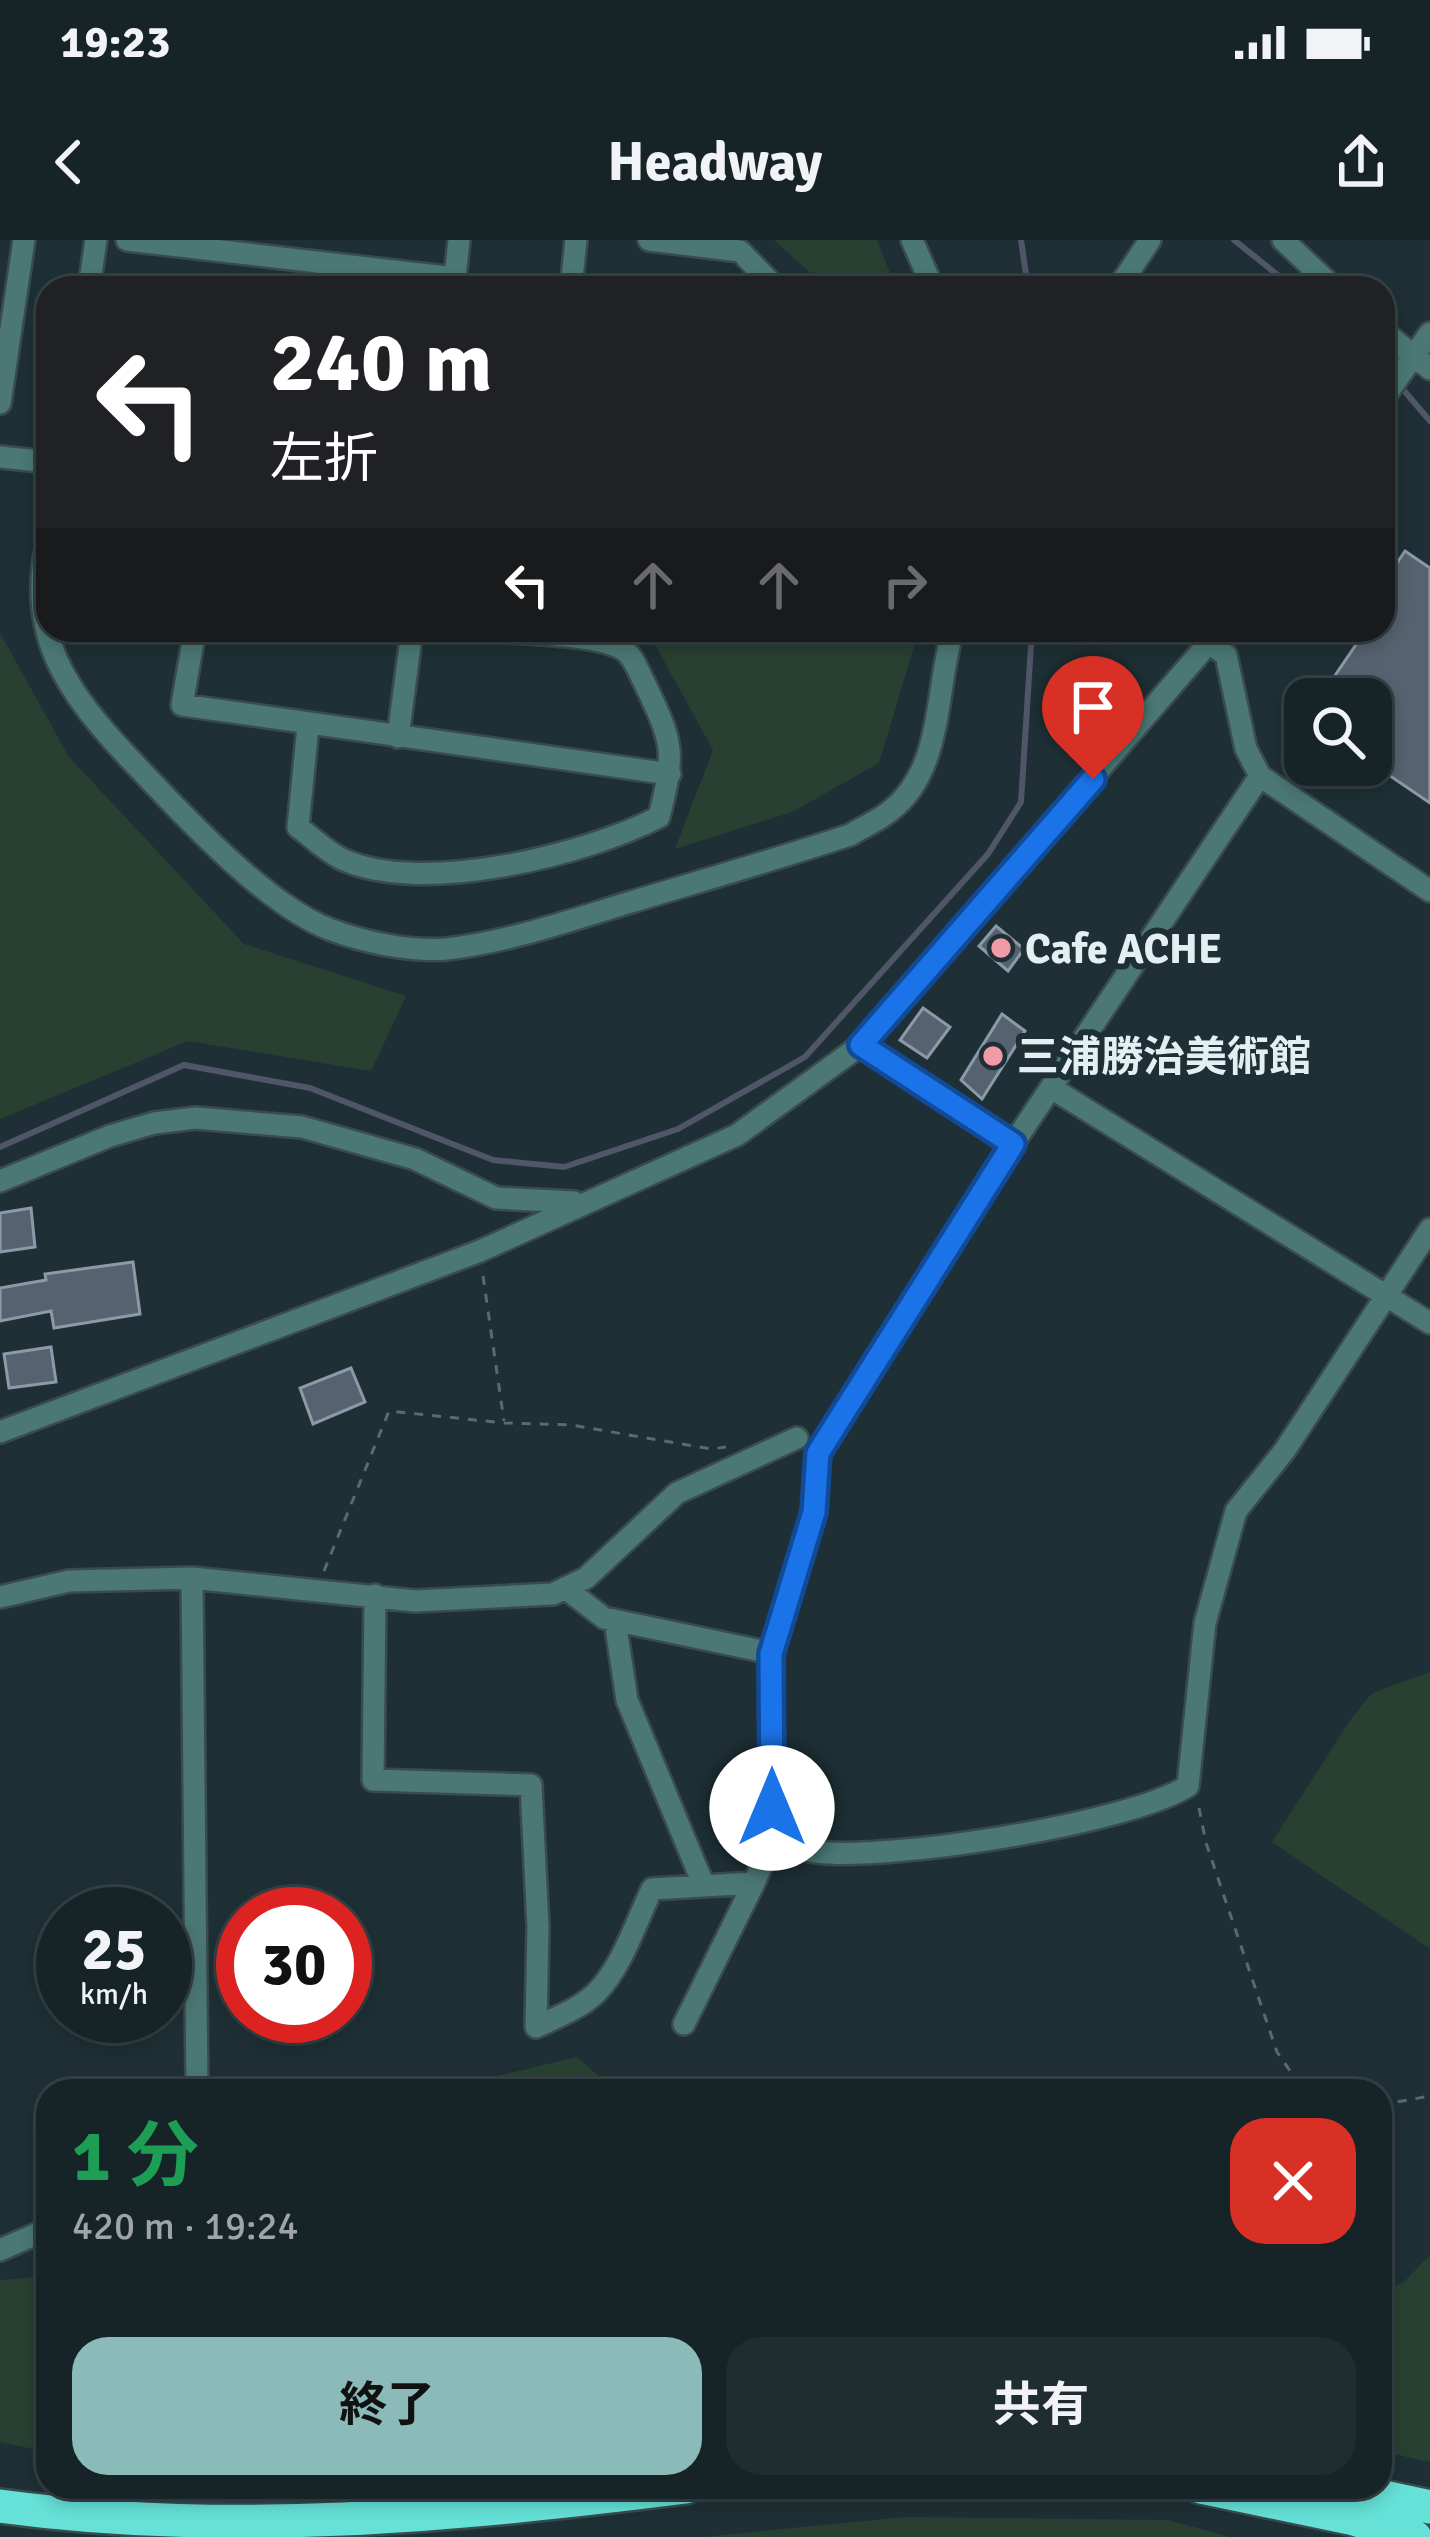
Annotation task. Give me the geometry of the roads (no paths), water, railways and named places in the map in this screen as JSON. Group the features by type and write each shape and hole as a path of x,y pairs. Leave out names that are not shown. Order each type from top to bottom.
{"highway":[{"path":"0,2493 36,2498"},
{"path":"42,2499 224,2513 385,2508 466,2499"},
{"path":"0,2506 125,2520 293,2524 383,2521 579,2499"},
{"path":"1259,2499 1414,2537"},
{"path":"1327,2499 1430,2524"},
{"path":"1392,2499 1430,2507"}],"street":[{"path":"0,403 24,240"},
{"path":"91,276 96,240"},
{"path":"127,240 401,276"},
{"path":"455,276 459,240"},
{"path":"572,276 576,240"},
{"path":"650,240 740,251 764,276"},
{"path":"911,240 928,276"},
{"path":"1126,276 1150,240"},
{"path":"1283,240 1321,276"},
{"path":"1395,388 1421,363 1430,333"},
{"path":"1395,341 1421,363"},
{"path":"0,458 36,461"},
{"path":"49,642 55,660 93,719 159,790 270,894 327,928 386,944 442,949 522,934 828,842 892,810 917,778 930,751 951,642"},
{"path":"193,642 182,705 670,774"},
{"path":"398,737 410,642"},
{"path":"308,726 298,827 344,860 405,874 491,868 622,836 659,817 670,774 670,736 630,653 620,642"},
{"path":"0,1432 480,1251 736,1136 861,1045 1211,642"},
{"path":"1217,642 1226,655 1246,749 1260,776 1430,891"},
{"path":"684,2024 772,1841 771,1654 814,1512 818,1453 1013,1144 1260,776"},
{"path":"861,1045 1013,1144"},
{"path":"1052,1090 1430,1323"},
{"path":"0,1181 110,1136 154,1123 196,1118 302,1127 415,1159 496,1198 581,1203"},
{"path":"772,1841 819,1852 969,1840 1114,1816 1167,1799 1188,1786 1205,1623 1236,1511 1286,1450 1430,1229"},
{"path":"0,1597 69,1581 192,1579 415,1601 553,1594 586,1578 676,1492 797,1438"},
{"path":"192,1579 197,2079"},
{"path":"565,1588 604,1618 771,1654"},
{"path":"375,1594 373,1780 531,1785 538,1927 536,2026 573,2010 598,1991 652,1889 754,1883"},
{"path":"615,1621 627,1700 704,1886"},
{"path":"0,2250 36,2234"}],"waterway":[{"path":"1021,240 1026,276"},
{"path":"1234,240 1279,276"},
{"path":"1401,387 1430,421"},
{"path":"0,1147 184,1065 310,1088 493,1160 564,1167 678,1129 805,1057 988,854 1021,802 1031,642"}],"place":[{"name":"Cafe ACHE","path":"1001,948"},
{"name":"三浦勝治美術館","path":"993,1056"}]}
